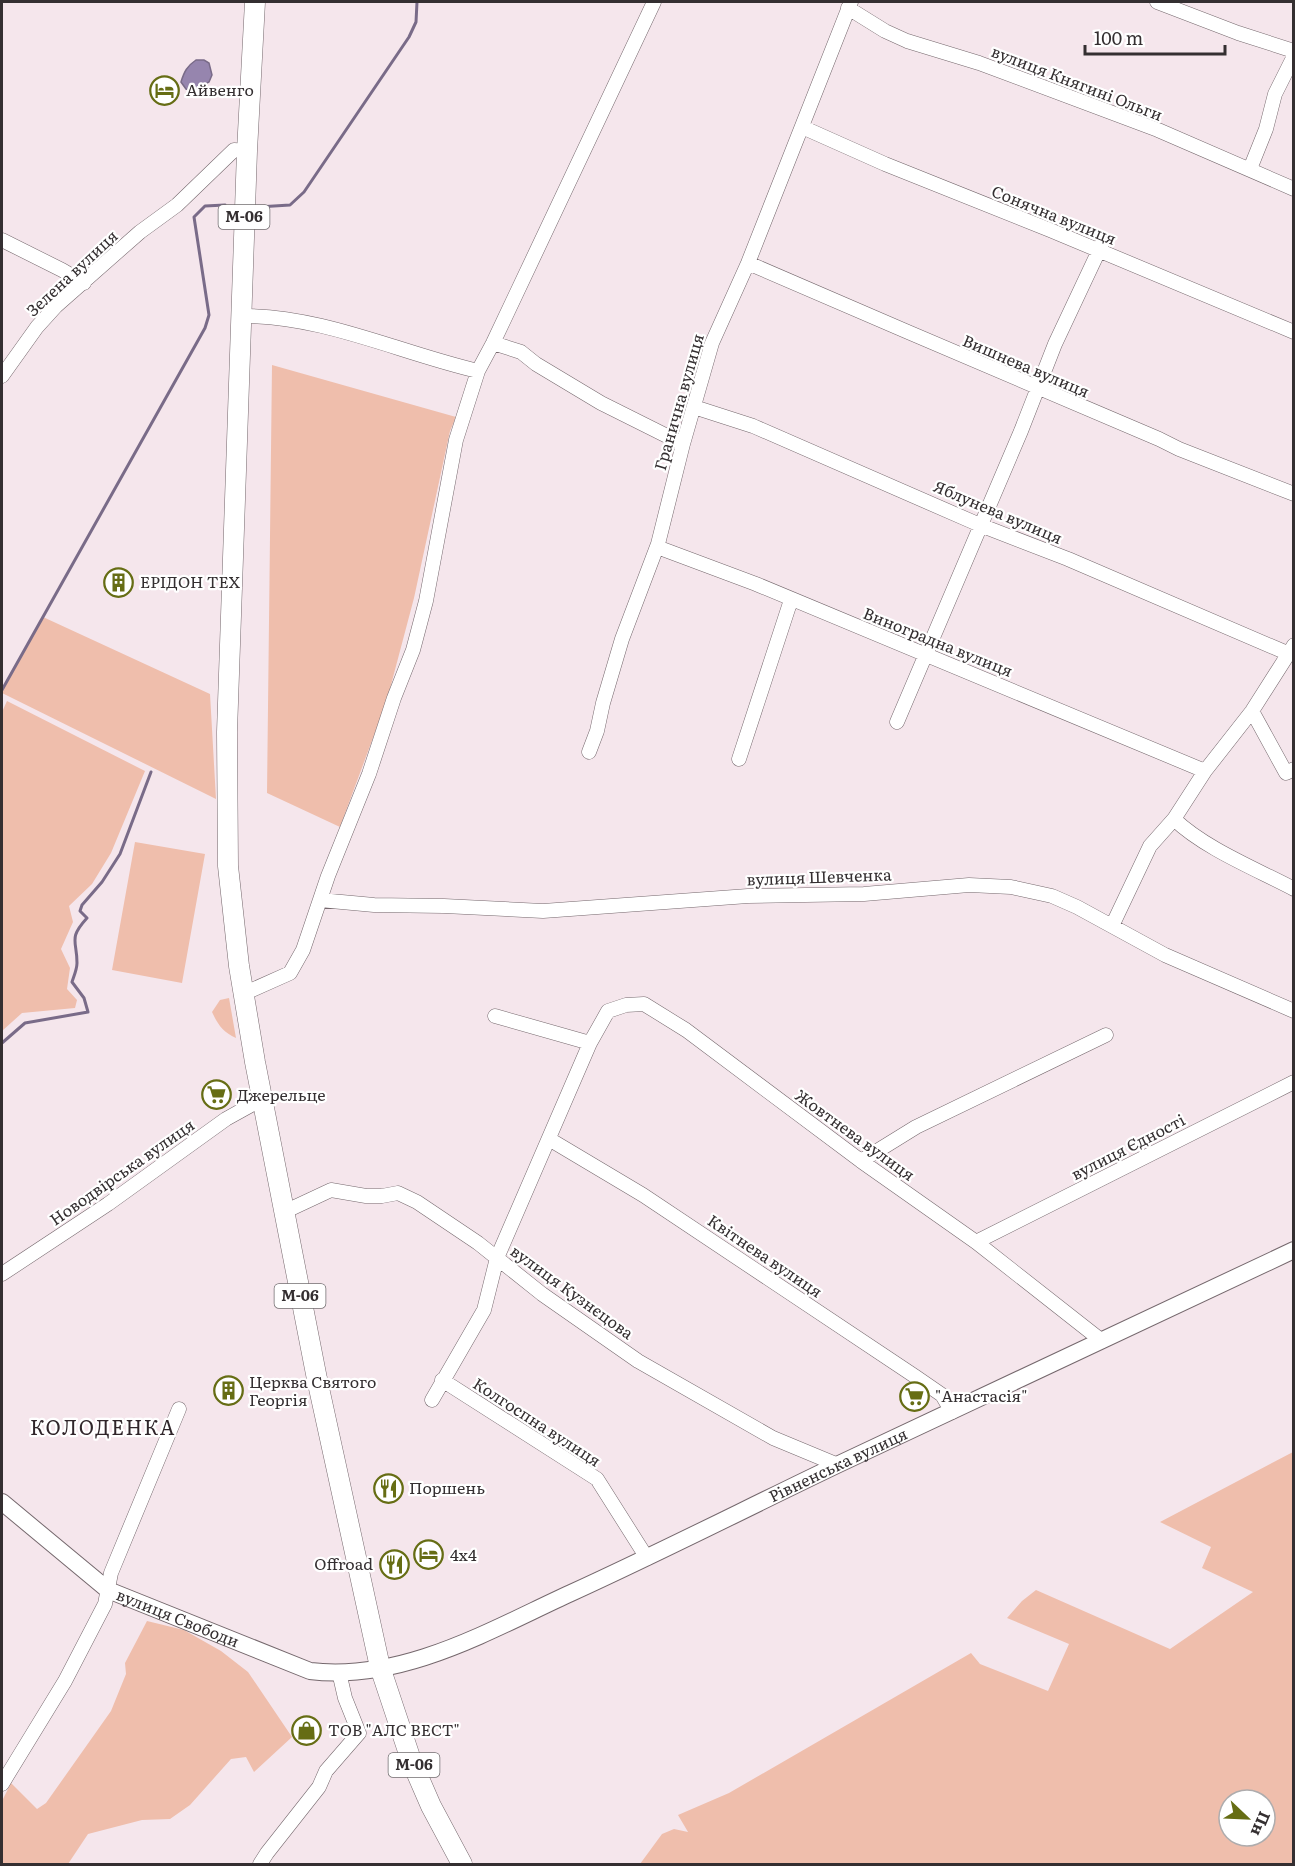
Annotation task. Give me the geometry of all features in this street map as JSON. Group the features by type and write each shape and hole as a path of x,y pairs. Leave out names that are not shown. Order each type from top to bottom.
{"highway":[{"name":"М-06","path":"255,2 247,151 227,732 227,827 232,903 243,994 316,1380 380,1667 411,1760 431,1806 462,1864"}],"main road":[{"name":"Рівненська вулиця","path":"380,1667 441,1653 647,1558 1293,1250"},
{"name":"вулиця Свободи","path":"2,1502 108,1590 310,1671 339,1672 380,1667"}],"street":[{"path":"243,994 290,972 303,950 328,876 369,774 394,698 413,650 426,601 456,440 478,371 494,343 654,2"},
{"path":"1157,2 1293,51"},
{"name":"Гранична вулиця","path":"589,752 622,639 657,547 683,444 712,344 748,263 850,5"},
{"name":"вулиця Княгині Ольги","path":"850,5 885,31 907,41 1007,74 1158,130 1293,189"},
{"path":"1250,169 1266,129 1275,94 1293,56"},
{"name":"Сонячна вулиця","path":"802,128 885,164 1100,248 1293,332"},
{"name":"Зелена вулиця","path":"2,376 37,327 56,306 140,232 177,205 234,150 247,151"},
{"path":"2,240 84,283"},
{"path":"897,722 1038,390 1055,344 1100,248"},
{"name":"Вишнева вулиця","path":"748,263 1038,390 1293,494"},
{"path":"241,316 304,322 478,371"},
{"path":"494,343 521,352 536,364 601,403 683,444"},
{"name":"Яблунева вулиця","path":"694,407 753,426 907,491 980,525 1290,649"},
{"name":"Виноградна вулиця","path":"657,547 793,600 1206,771"},
{"path":"739,759 789,606 793,600"},
{"path":"1112,926 1150,846 1174,819 1206,771 1252,711 1290,649"},
{"path":"1252,711 1286,773 1293,769"},
{"path":"1174,819 1182,827 1208,843 1293,889"},
{"name":"вулиця Шевченка","path":"320,900 374,905 543,911 748,896 864,894 969,885 1011,887 1052,896 1165,955 1293,1011"},
{"name":"Жовтнева вулиця","path":"432,1400 441,1380 484,1310 497,1258 590,1043 608,1011 626,1005 644,1004 686,1030 861,1161 976,1242 1102,1341"},
{"path":"495,1016 590,1043"},
{"path":"861,1161 916,1127 1106,1035"},
{"name":"вулиця Єдності","path":"976,1242 1293,1082"},
{"name":"Новодвірська вулиця","path":"2,1274 108,1204 226,1119 262,1098"},
{"name":"Квітнева вулиця","path":"549,1139 643,1195 916,1377 942,1395 952,1412"},
{"name":"вулиця Кузнєцова","path":"284,1212 331,1190 366,1196 398,1193 441,1217 542,1294 638,1361 773,1438 838,1465"},
{"name":"Колгоспна вулиця","path":"441,1380 597,1479 647,1558"},
{"path":"2,1784 79,1658 105,1604 111,1573 179,1409"},
{"path":"260,1864 319,1787 326,1771 359,1733 345,1698 339,1672"}],"shaded area":[{"path":"196,60 209,63 212,75 209,82 193,91 186,89 181,82 186,70"},
{"path":"272,365 456,417 450,431 414,598 387,700 340,827 267,793"},
{"path":"43,617 210,694 216,799 2,693 12,670"},
{"path":"7,701 145,771 111,853 92,884 69,906 73,922 61,949 70,968 67,989 77,1000 75,1008 22,1013 2,1031 2,712"},
{"path":"135,842 205,854 182,983 112,970"},
{"path":"229,998 236,1038 221,1028 212,1012 220,1000"},
{"path":"1293,1452 1293,1864 640,1864 662,1834 674,1829 688,1832 678,1815 729,1793 971,1653 980,1664 1048,1691 1069,1644 1007,1618 1022,1601 1036,1590 1170,1649 1253,1592 1202,1568 1211,1547 1160,1522"},
{"path":"147,1621 184,1630 221,1651 248,1672 292,1737 254,1772 246,1757 231,1759 190,1805 170,1819 142,1820 88,1834 68,1864 2,1864 2,1801 11,1783 37,1809 46,1803 111,1711 126,1674 125,1663"}],"waterway":[{"path":"258,207 290,205 304,192 409,37 416,22 417,2"},
{"path":"2,690 205,328 209,315 194,217 205,206 225,205"},
{"path":"2,1043 25,1023 88,1012 84,998 72,982 77,965 75,935 87,918 80,911 82,905 102,882 120,854 151,772"}],"place":[{"name":"Айвенго","path":"165,90"},
{"name":"ЕРІДОН ТЕХ","path":"119,582"},
{"name":"Джерельце","path":"216,1095"},
{"name":"Церква Святого Георгія","path":"228,1391"},
{"name":"\"Анастасія\"","path":"914,1396"},
{"name":"Поршень","path":"388,1488"},
{"name":"4x4","path":"429,1555"},
{"name":"Offroad","path":"394,1564"},
{"name":"ТОВ \"АЛС ВЕСТ\"","path":"307,1730"}],"district":[{"name":"КОЛОДЕНКА","path":"103,1428"}]}
